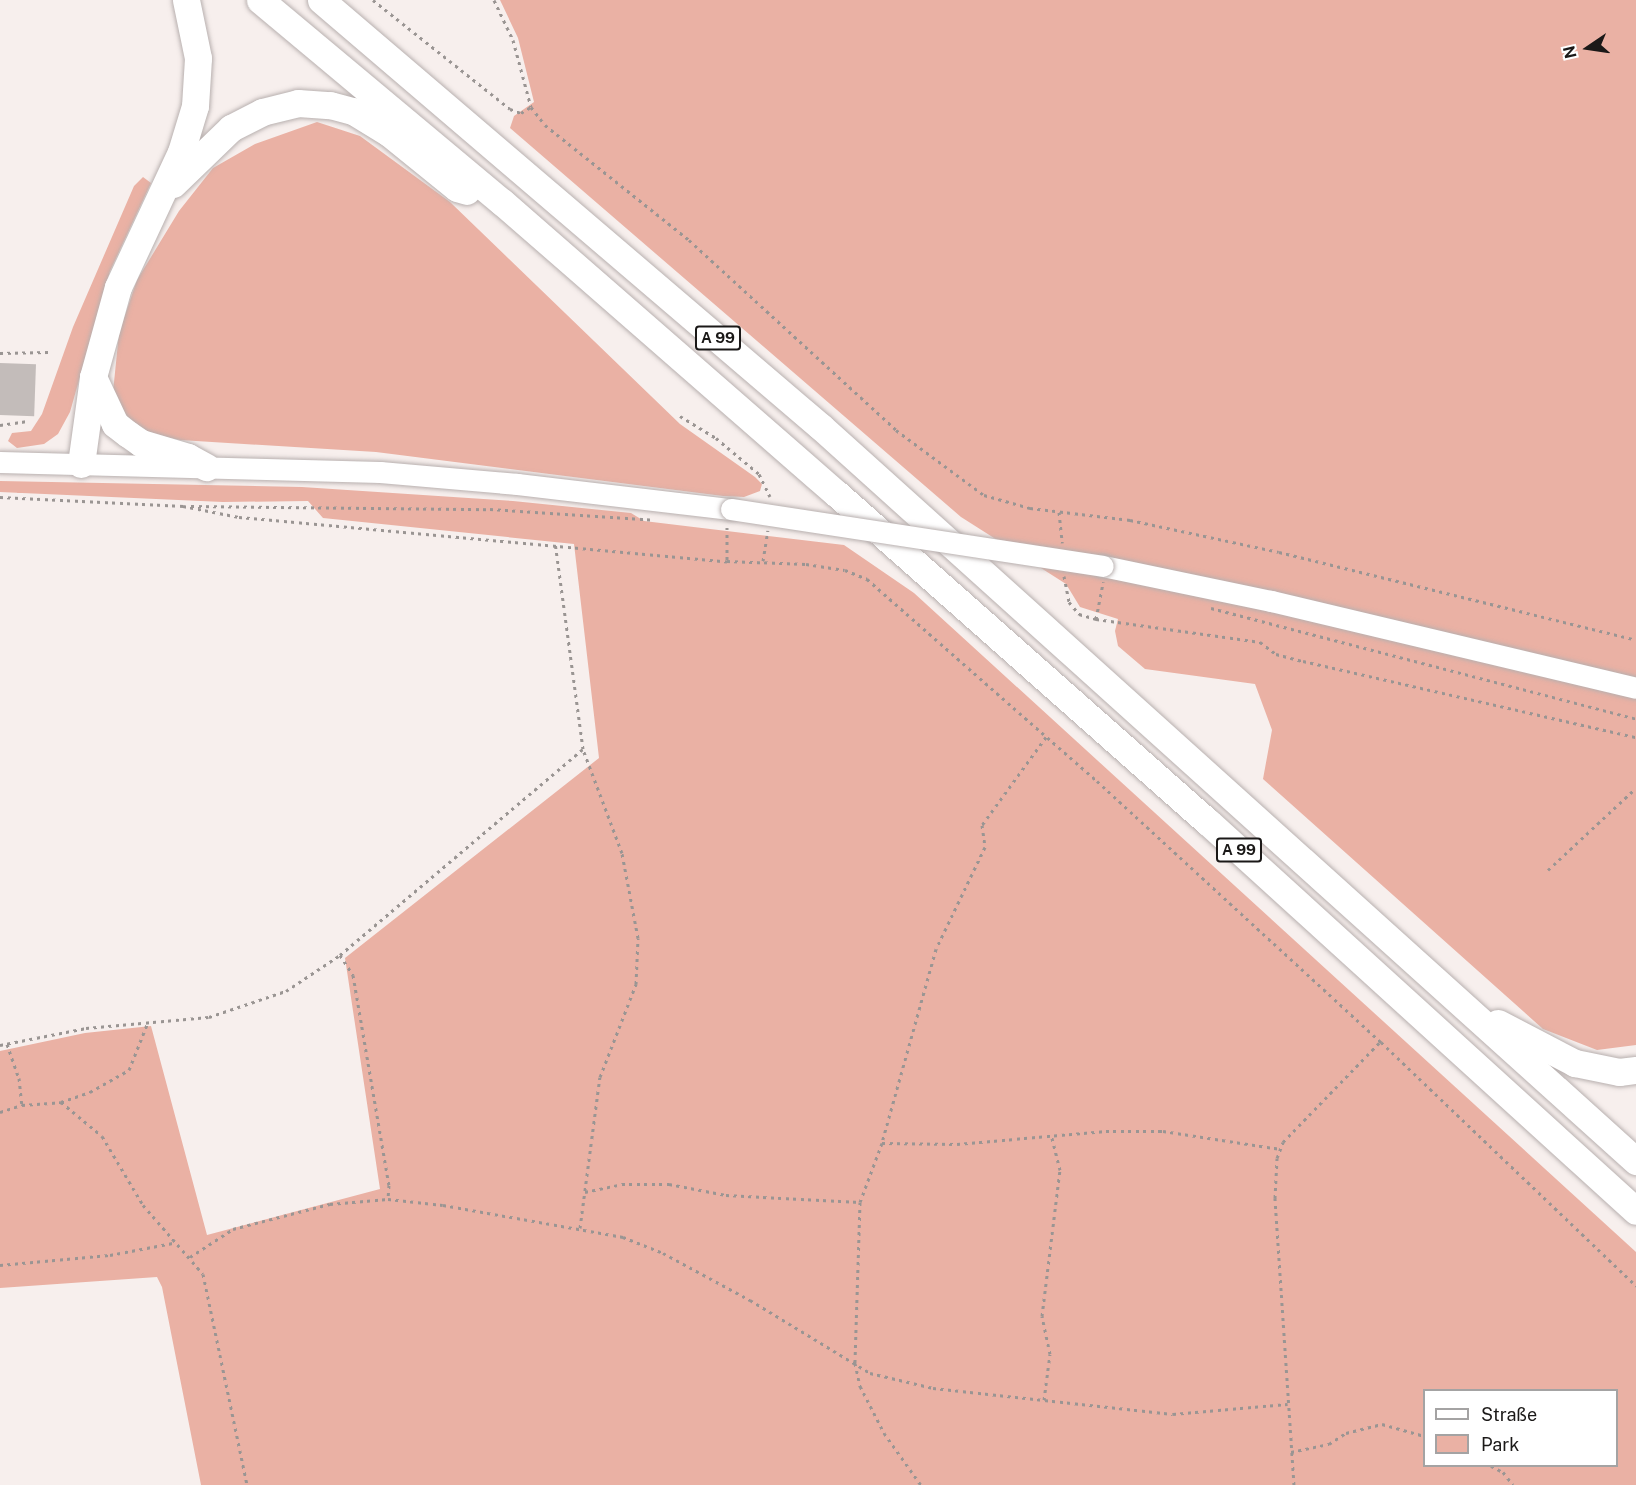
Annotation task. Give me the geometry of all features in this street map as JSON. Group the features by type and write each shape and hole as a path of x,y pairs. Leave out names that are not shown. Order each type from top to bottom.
{"highway":[{"path":"81,464 93,377 118,287 181,152 195,106 198,57 186,0"},
{"name":"A 99","path":"260,0 502,202 1208,822 1636,1211"},
{"name":"A 99","path":"321,0 821,427 1480,1018 1636,1161"},
{"path":"158,199 231,128 262,112 298,103 330,105 353,111 389,133 457,188 502,202"},
{"path":"93,377 116,424 128,434 141,444 188,457 206,467"},
{"path":"1480,1018 1514,1028 1575,1063 1619,1072 1636,1070"}],"main road":[{"path":"0,462 380,472 517,484 730,520 1101,574 1636,688"}],"path":[{"path":"373,0 510,109 521,113 531,107"},
{"path":"494,0 513,40 531,107 545,125 689,240 896,430 950,473 984,495 1059,512 1130,520 1279,552 1636,640"},
{"path":"0,353 48,352"},
{"path":"680,416 716,438 759,474 767,484 769,506"},
{"path":"0,425 28,421"},
{"path":"0,497 183,506 490,508 661,520"},
{"path":"183,506 239,517 555,543 727,561 763,561 845,570 867,579 1046,736 1381,1042 1636,1286"},
{"path":"1059,512 1062,545"},
{"path":"763,561 769,518"},
{"path":"716,524 730,520 727,561"},
{"path":"555,543 583,749 622,853 638,938 636,984 600,1077 580,1228"},
{"path":"1063,566 1069,602 1079,614 1096,619 1260,642 1276,654 1303,661 1636,737"},
{"path":"1101,574 1114,585"},
{"path":"1096,619 1102,588"},
{"path":"1202,606 1636,719"},
{"path":"921,1485 885,1434 860,1386 855,1363 860,1202 882,1143 936,949 985,847 982,825 1046,736"},
{"path":"0,1045 148,1021 208,1017 250,1007 286,991 340,955 583,749"},
{"path":"1548,870 1636,788"},
{"path":"340,955 353,975 389,1185 388,1199"},
{"path":"0,1112 22,1105 61,1102 90,1092 129,1070 148,1021"},
{"path":"1294,1485 1275,1198 1280,1149 1381,1042"},
{"path":"8,1044 20,1078 22,1105"},
{"path":"61,1102 102,1136 143,1205 173,1243 190,1257 203,1274 247,1485"},
{"path":"882,1143 957,1144 1051,1135 1163,1131 1280,1149"},
{"path":"1044,1400 1050,1354 1042,1316 1060,1170 1051,1135"},
{"path":"585,1192 622,1184 669,1184 726,1195 860,1202"},
{"path":"190,1257 233,1229 330,1204 388,1199 580,1228 623,1237 663,1253 787,1320 870,1372 933,1388 1173,1414 1288,1404"},
{"path":"0,1264 110,1255 173,1243"},
{"path":"1291,1452 1329,1444 1346,1433 1382,1424 1423,1435"},
{"path":"1493,1467 1503,1472 1513,1485"}],"green space":[{"path":"500,0 1636,0 1636,1045 1597,1050 1543,1029 1263,779 1272,730 1255,684 1145,669 1118,646 1115,631 1118,619 1080,607 1066,584 961,517 510,128 514,116 534,102 518,38"},
{"path":"317,122 360,136 450,202 680,424 755,477 762,484 760,491 744,497 723,496 376,452 180,440 145,433 123,418 113,392 119,333 137,280 179,211 213,168 255,144"},
{"path":"143,177 151,183 110,271 70,412 58,434 44,444 17,448 8,441 12,433 31,431 42,414 73,327 134,186"},
{"path":"0,481 302,487 513,501 631,513 644,521 844,545 914,593 1636,1252 1636,1485 201,1485 162,1287 157,1277 0,1288 0,1051 85,1033 151,1026 207,1235 380,1189 345,958 599,758 574,544 323,518 308,501 223,502 0,492"}],"building":[{"path":"0,363 36,364 34,416 0,415"}]}
